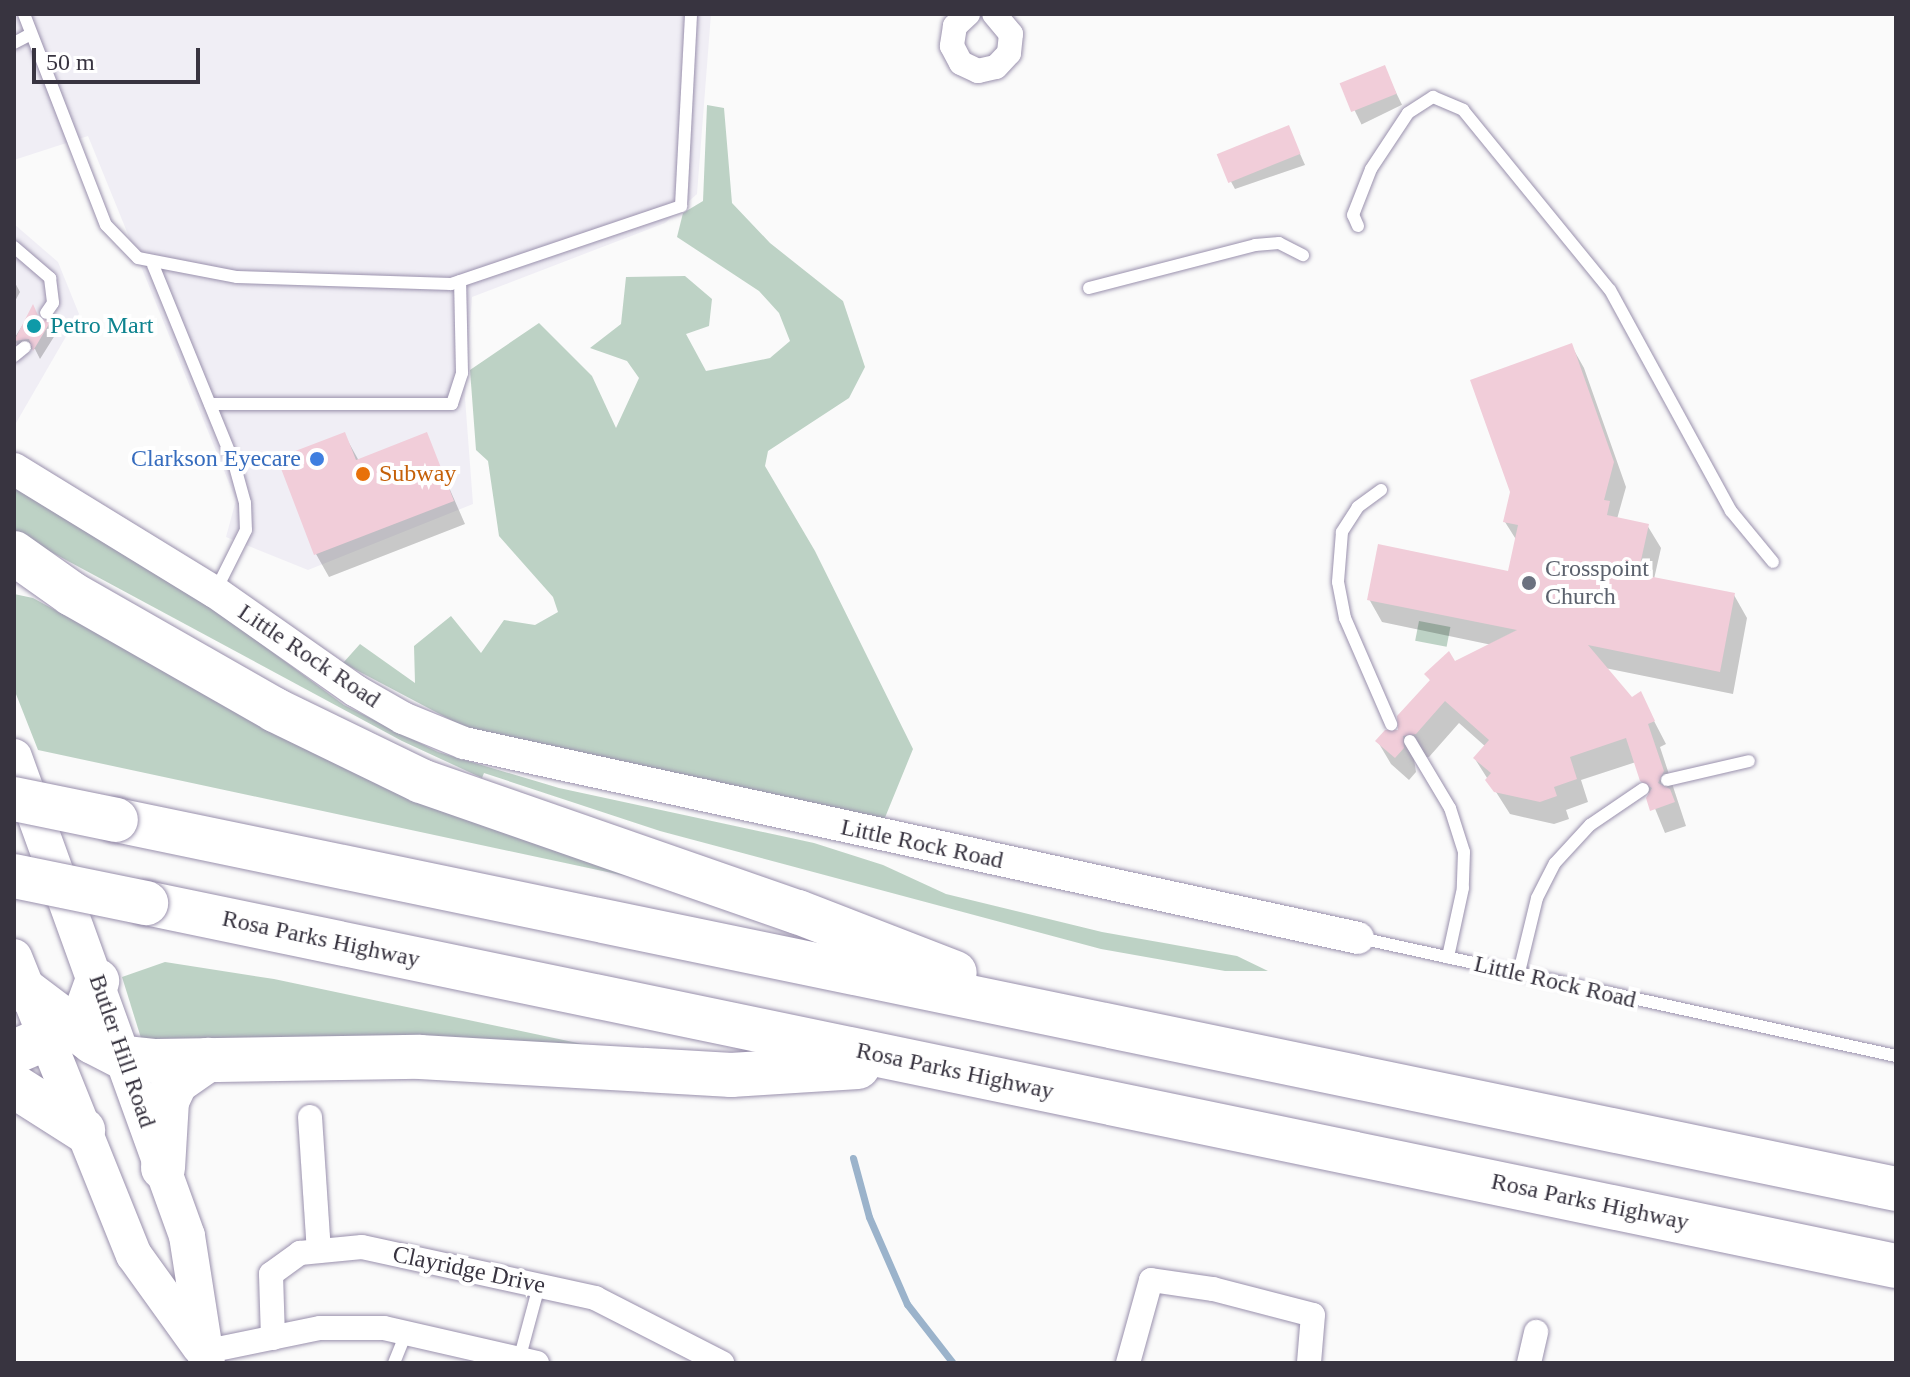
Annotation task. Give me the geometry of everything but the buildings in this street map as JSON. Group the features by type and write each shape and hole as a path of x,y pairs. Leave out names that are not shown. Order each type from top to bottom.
{"highway":[{"path":"14,553 72,594 275,710 421,781 798,912 1073,1018"},
{"path":"14,572 72,594"},
{"path":"14,799 1896,1189"},
{"name":"Rosa Parks Highway","path":"14,876 1896,1266"},
{"path":"20,974 44,1040"},
{"path":"44,1040 86,1012 97,981"},
{"path":"44,1040 125,1058 420,1057 731,1075 916,1063"},
{"path":"163,1168 167,1101 176,1082 208,1060"},
{"path":"14,1086 83,1130"}],"main road":[{"name":"Butler Hill Road","path":"14,757 187,1236 205,1358"},
{"path":"44,1040 134,1255 205,1358"}],"street":[{"path":"968,14 955,26 952,46 961,63 978,71 1004,61 1011,44 1008,18"},
{"name":"Little Rock Road","path":"14,469 215,592 403,718 494,753 1358,938"},
{"path":"310,1117 319,1251"},
{"name":"Clayridge Drive","path":"273,1338 271,1274 300,1253 362,1247 595,1298 722,1363"},
{"path":"1128,1363 1151,1280 1213,1289 1313,1315 1309,1363"},
{"path":"205,1358 320,1328 406,1333 525,1361"},
{"path":"1529,1363 1536,1332"}],"lane":[{"path":"24,14 106,225 122,246 153,265 293,281 460,281 681,206 691,14"},
{"path":"14,43 31,34"},
{"path":"1358,226 1353,215 1371,169 1408,113 1433,97 1463,110 1610,290 1731,511 1773,562"},
{"path":"1089,288 1255,245 1279,243 1303,255"},
{"path":"14,247 50,278 53,303 46,313"},
{"path":"153,265 234,463 246,530 215,592"},
{"path":"210,404 452,404 462,373 460,281"},
{"path":"14,356 25,347"},
{"path":"1381,490 1358,507 1342,532 1338,582 1345,618 1391,724"},
{"path":"1410,741 1450,808 1464,852 1463,888 1448,957"},
{"path":"1667,780 1749,761"},
{"path":"1519,972 1537,898 1555,863 1590,825 1643,789"},
{"name":"Little Rock Road","path":"1358,938 1896,1056"},
{"path":"525,1361 539,1286"},
{"path":"394,1363 406,1333"}],"shaded area":[{"path":"14,14 711,14 697,194 665,223 472,297 465,398 473,504 308,570 226,537 236,500 88,136 14,160"},
{"path":"14,224 58,262 79,314 16,423"}],"green space":[{"path":"707,105 724,108 732,203 770,243 843,301 865,367 849,398 768,451 765,466 815,551 913,749 884,820 466,728 343,663 360,644 415,683 414,646 451,616 481,653 504,620 535,625 558,612 553,597 499,536 488,461 476,450 470,370 539,323 592,376 616,428 639,378 627,361 590,348 621,324 626,277 685,276 712,299 709,326 686,334 706,371 770,358 790,341 779,313 759,291 677,237 683,213 703,201"},
{"path":"14,485 199,598 344,705 438,752 559,788 814,843 883,865 946,894 1102,932 1237,956 1268,971 1225,971 1101,949 660,831 484,773 482,778 402,741 14,532"},
{"path":"14,594 33,598 220,700 640,879 38,750 14,689"},
{"path":"1419,621 1450,627 1447,647 1415,641"},
{"path":"165,962 274,979 620,1052 150,1046 141,1038 122,977"}],"waterway":[{"path":"853,1158 869,1217 907,1304 953,1363"}],"place":[{"name":"Petro Mart","path":"34,326"},
{"name":"Clarkson Eyecare","path":"317,459"},
{"name":"Subway","path":"363,474"},
{"name":"Crosspoint Church","path":"1529,583"}]}
